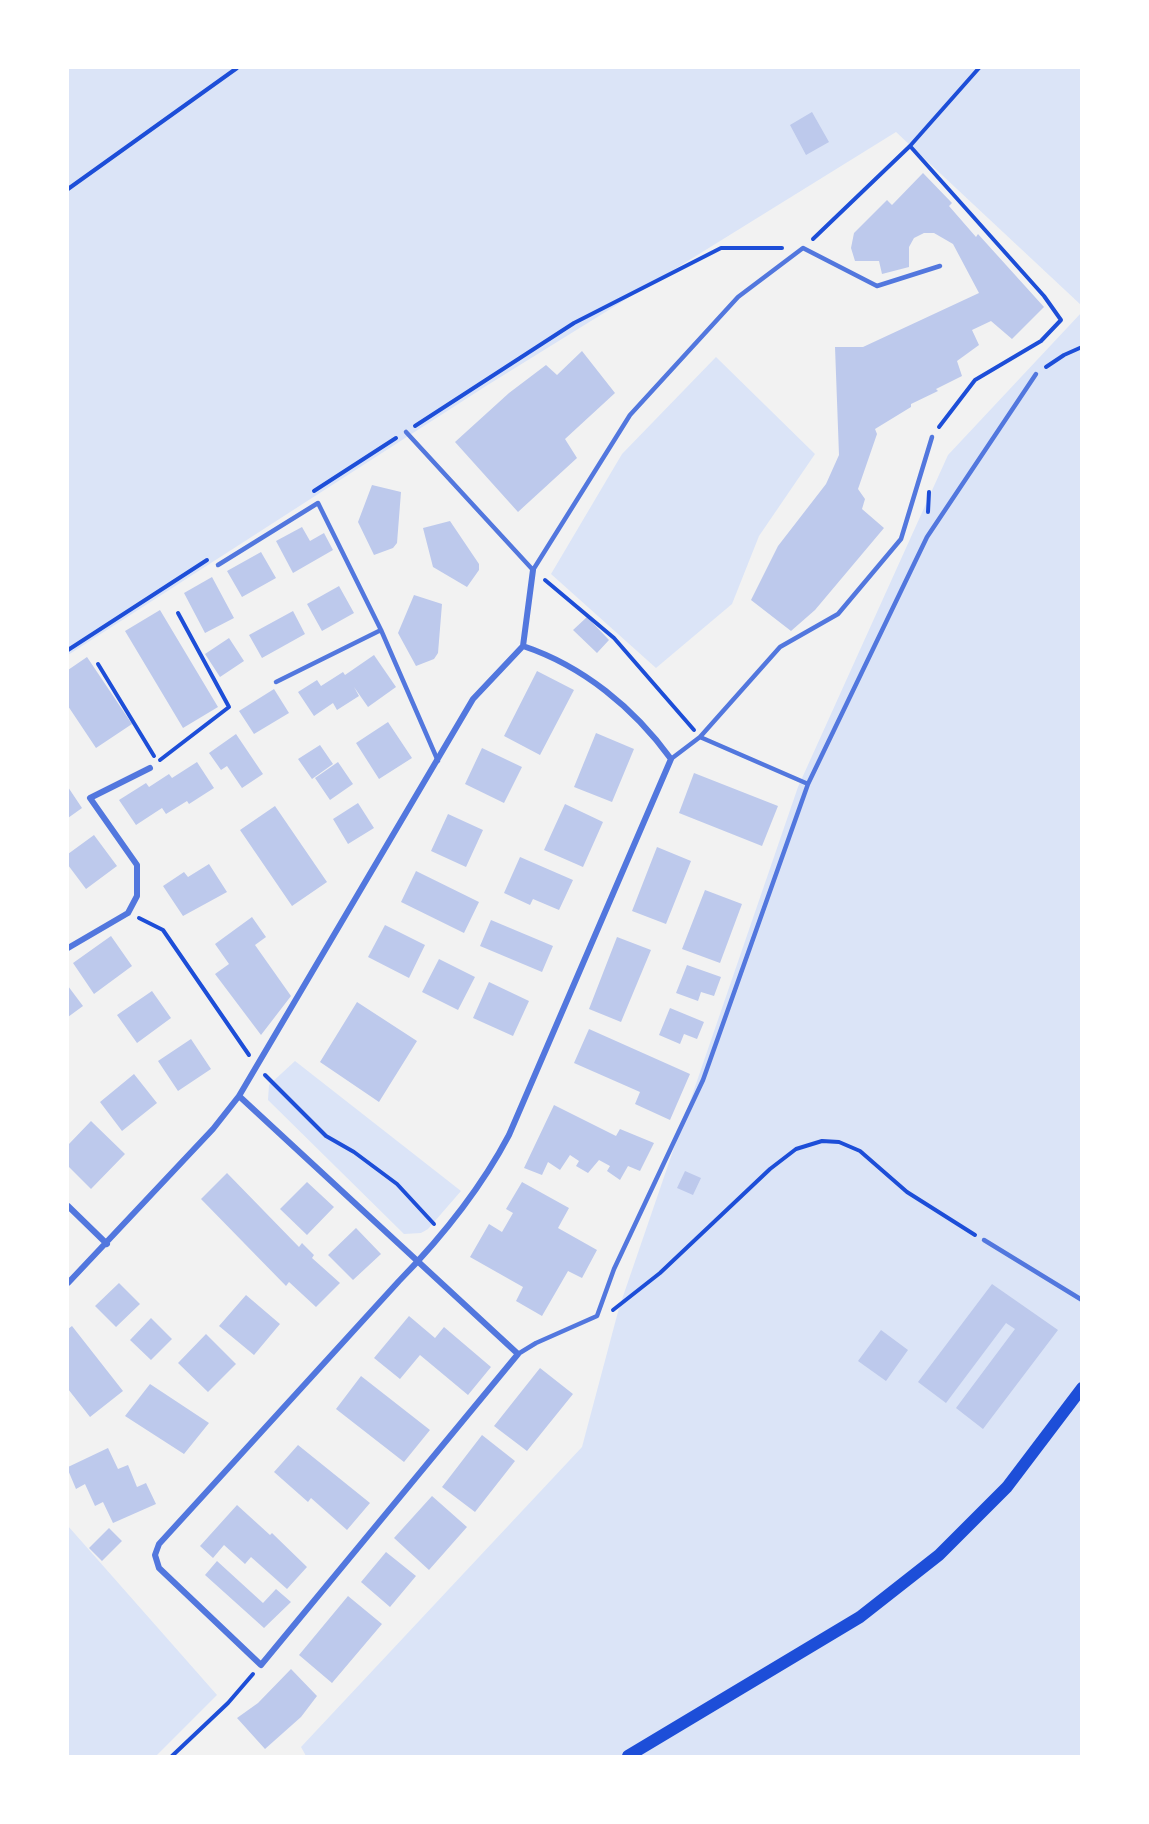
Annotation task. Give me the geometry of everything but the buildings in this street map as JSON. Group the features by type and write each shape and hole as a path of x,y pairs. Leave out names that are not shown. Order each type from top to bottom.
{"main road":[{"path":"628,1756 860,1617 939,1555 1007,1486 1082,1388"}],"street":[{"path":"68,1283 213,1129 239,1096 473,699 523,646 533,570"},
{"path":"239,1096 417,1263 518,1354 261,1665 159,1568 155,1556 159,1544 417,1263 444,1234 488,1174 509,1135 671,759 652,733 584,673 550,655 523,646"},
{"path":"68,948 128,912 136,896 136,865 90,798 150,768"},
{"path":"68,1206 107,1244"}],"lane":[{"path":"406,432 533,570 630,415 738,297 803,248 877,286 940,266"},
{"path":"518,1354 536,1343 597,1316 614,1269 703,1080 808,784 927,537 1036,374"},
{"path":"671,759 700,736 780,647 838,614 901,539 932,437"},
{"path":"218,565 318,503 381,630 438,761"},
{"path":"276,682 381,630"},
{"path":"700,736 808,784"},
{"path":"984,1240 1082,1300"}],"path":[{"path":"68,189 237,68"},
{"path":"306,496 574,323 721,248 803,248 910,146 979,68"},
{"path":"910,146 1044,296 1061,320 1041,341 975,380 932,437"},
{"path":"1036,374 1064,355 1082,347"},
{"path":"68,650 217,554"},
{"path":"533,570 614,638 700,736"},
{"path":"98,664 158,762 229,707 178,613"},
{"path":"128,912 163,930 258,1066 290,1103 326,1136 354,1152 397,1184 444,1234"},
{"path":"618,1308 660,1274 770,1168 796,1149 822,1141 839,1142 860,1151 907,1192 984,1240"},
{"path":"172,1756 228,1703 261,1665"}],"shaded area":[{"path":"68,68 1081,68 1081,305 896,132 486,386 68,655"},
{"path":"1081,313 1081,1756 306,1756 301,1747 582,1447 619,1308 798,787 948,455"},
{"path":"716,357 815,454 759,536 732,604 656,668 551,574 622,454"},
{"path":"295,1061 461,1191 428,1229 421,1233 404,1234 268,1100 269,1085"},
{"path":"68,1526 217,1695 156,1756 68,1756"}]}
